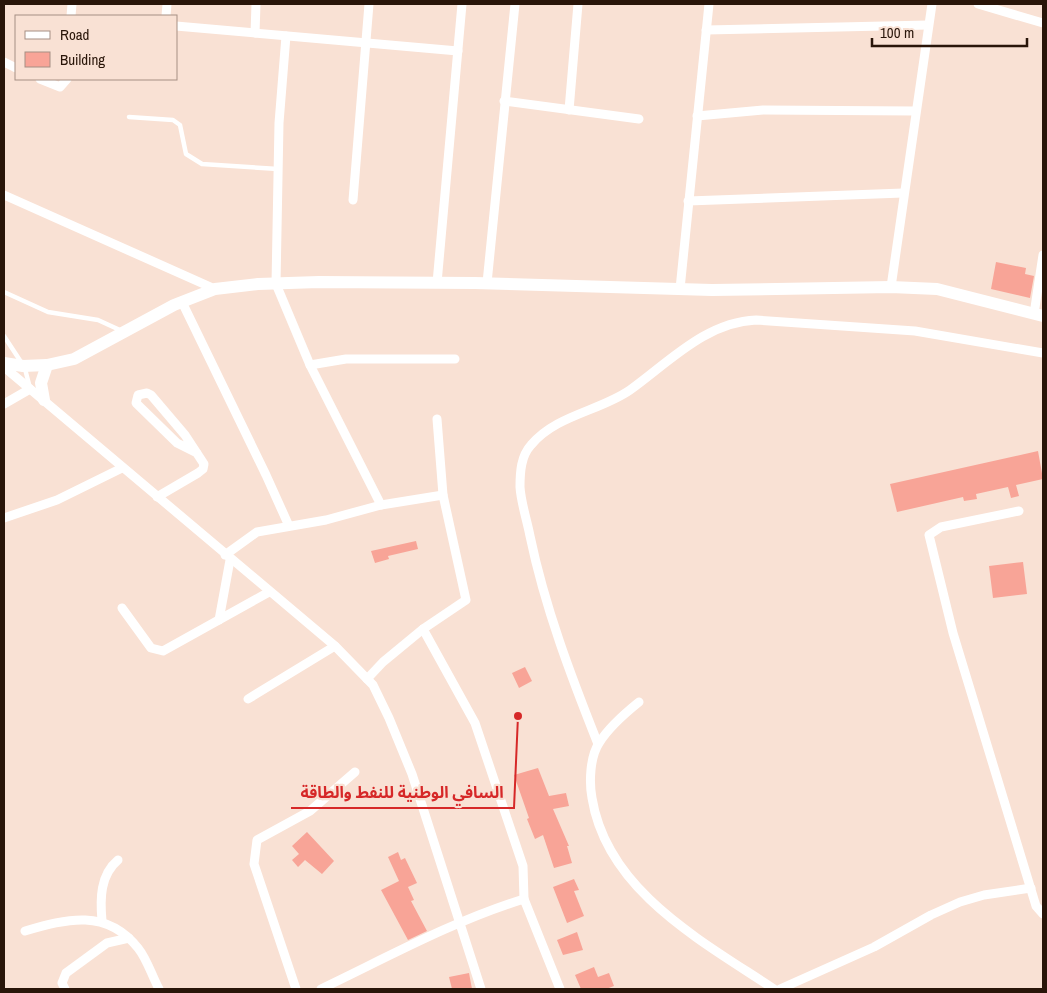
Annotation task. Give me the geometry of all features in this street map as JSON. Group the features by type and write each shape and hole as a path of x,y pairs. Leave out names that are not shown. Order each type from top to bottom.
{"main road":[{"path":"4,363 23,366 47,365 85,354 182,302 215,289 276,284 437,282 680,289 891,287 938,289 1039,315"},
{"path":"44,400 41,382 47,365"}],"street":[{"path":"255,33 256,4"},
{"path":"353,200 370,4"},
{"path":"437,282 462,4"},
{"path":"487,283 515,4"},
{"path":"569,110 578,4"},
{"path":"680,289 709,4"},
{"path":"891,287 903,193 932,4"},
{"path":"978,4 1043,23"},
{"path":"706,30 928,25"},
{"path":"178,26 458,52"},
{"path":"286,36 279,123 276,284 310,365 381,505"},
{"path":"42,80 60,87 67,80"},
{"path":"504,100 639,119"},
{"path":"697,116 763,110 916,110"},
{"path":"688,201 903,193"},
{"path":"4,195 215,289"},
{"path":"1039,315 1043,255"},
{"path":"182,302 289,526"},
{"path":"598,744 544,598 533,550 520,490 523,458 532,444 557,424 628,391 682,350 727,324 740,320 915,331 1043,353"},
{"path":"310,365 346,359 455,358"},
{"path":"4,367 228,558 335,646 373,685 412,774 481,989"},
{"path":"4,404 30,388"},
{"path":"157,497 203,469 204,464 186,435 151,395 147,393 138,395 136,403 177,443 196,453"},
{"path":"367,679 423,629 462,604 466,596 444,495 437,419"},
{"path":"4,518 57,500 122,468"},
{"path":"220,620 228,558 257,532 326,520 381,505 444,495"},
{"path":"1019,511 941,527 929,535 953,633 1036,906 1043,914"},
{"path":"122,608 151,648 159,652 270,592"},
{"path":"423,629 474,723 523,866 524,899 560,989"},
{"path":"248,699 335,646"},
{"path":"639,702 619,719 598,744 591,774 590,790 595,816 604,840 625,874 643,894 673,919 774,989"},
{"path":"296,989 254,864 257,840 310,811 356,772"},
{"path":"102,922 100,900 105,879 111,866 118,860"},
{"path":"780,989 874,947 931,915 960,902 984,895 1031,888"},
{"path":"322,989 486,911 524,899"},
{"path":"25,931 74,918 102,922 129,938 139,949 158,989"},
{"path":"65,989 62,983 66,973 107,943 129,938"}],"lane":[{"path":"129,117 173,120 183,130 186,154 202,164 279,169"},
{"path":"4,292 48,312 98,320 123,332"},
{"path":"4,336 23,366 30,388"}],"building":[{"path":"996,262 1026,268 1025,274 1034,276 1030,298 991,289"},
{"path":"1038,451 1043,479 1016,485 1019,496 1011,498 1008,487 976,494 977,499 964,501 963,497 897,512 890,484"},
{"path":"416,541 418,549 388,556 389,559 375,563 371,551"},
{"path":"1023,562 1027,594 993,598 989,566"},
{"path":"525,667 532,681 519,688 512,673"},
{"path":"538,768 549,796 566,793 569,806 553,809 569,846 567,846 572,863 554,868 543,835 535,839 514,775"},
{"path":"307,832 334,861 322,874 305,860 298,867 292,860 299,854 292,846"},
{"path":"398,852 401,860 405,858 417,883 408,887 414,900 411,901 427,931 408,940 381,890 399,881 388,857"},
{"path":"574,879 579,890 574,891 584,916 567,923 553,887"},
{"path":"577,932 583,950 563,955 557,940"},
{"path":"594,967 598,977 609,973 614,986 606,989 581,989 575,975"},
{"path":"469,973 472,989 452,989 449,977"}],"place":[{"name":"السافي الوطنية للنفط والطاقة","path":"518,716"}]}
